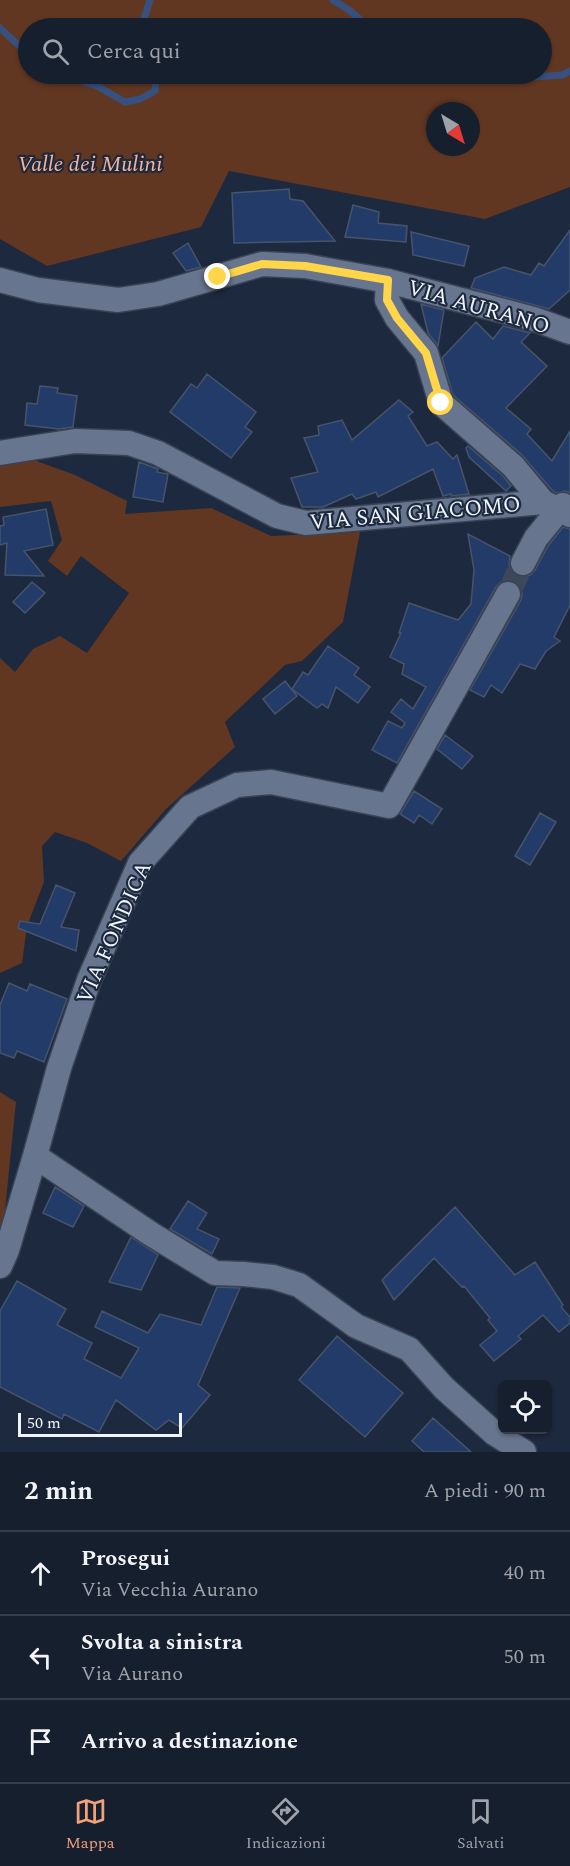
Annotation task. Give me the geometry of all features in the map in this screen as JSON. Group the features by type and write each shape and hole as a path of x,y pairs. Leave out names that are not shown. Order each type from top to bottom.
{"street":[{"name":"VIA AURANO","path":"0,280 38,290 118,300 158,294 262,264 305,266 388,280 534,319 570,332"},
{"path":"388,280 387,300 397,318 426,353 441,403 559,507 536,538 523,563"},
{"name":"VIA SAN GIACOMO","path":"0,453 75,441 129,443 158,453 277,516 306,523 559,507"},
{"name":"VIA FONDICA","path":"0,1266 7,1250 59,1068 89,980 140,862 190,807 237,785 271,782 389,806 508,594"},
{"path":"35,1156 151,1234 214,1273 273,1277 299,1285 356,1326 409,1349 444,1388 486,1425 524,1452"}],"green space":[{"name":"Valle dei Mulini","path":"0,0 570,0 570,187 485,219 229,171 201,227 47,266 0,239"},
{"path":"31,459 75,475 127,501 125,514 211,508 271,536 360,532 343,622 302,661 285,665 225,722 235,747 166,809 121,861 87,843 55,832 42,846 44,882 27,926 22,963 0,973 0,658 15,672 33,649 60,636 87,653 129,593 81,556 67,576 48,561 62,540 51,501 0,507 0,464"},
{"path":"0,1092 16,1102 3,1230 0,1236"}],"building":[{"path":"289,189 290,199 303,201 335,241 234,243 232,193"},
{"path":"353,205 379,212 378,223 407,226 406,242 345,237"},
{"path":"570,230 570,290 549,309 471,288 475,278 504,267 531,275 539,263 544,266"},
{"path":"411,232 469,246 464,266 413,255"},
{"path":"188,243 201,267 186,271 173,253"},
{"path":"421,304 444,310 438,346 428,333"},
{"path":"476,322 493,339 503,326 530,333 521,342 547,366 506,408 531,429 527,434 552,461 570,431 570,493 565,491 556,493 552,490 522,455 453,395 442,358"},
{"path":"207,374 256,412 245,427 252,432 231,458 170,412 191,384 197,388"},
{"path":"40,386 58,388 57,393 77,396 73,427 59,429 25,425 27,403 37,404"},
{"path":"399,400 413,412 408,416 427,446 437,442 453,459 457,455 469,494 443,496 433,469 378,497 376,492 356,499 352,494 323,507 302,507 291,478 318,472 304,438 319,435 318,426 342,420 352,440"},
{"path":"468,446 503,476 511,486 506,491 469,457 466,448"},
{"path":"139,462 158,469 157,472 168,474 163,502 133,497"},
{"path":"46,509 53,545 24,551 44,576 5,575 7,543 0,545 0,526 4,525 3,517"},
{"path":"563,527 570,529 570,605 554,637 560,641 546,651 535,669 520,664 502,693 491,685 484,697 470,690 521,600 520,587 515,582 508,580 501,582 496,587 397,763 372,750 388,721 402,728 405,723 391,712 401,699 413,709 426,687 402,674 404,664 390,657 401,633 399,633 409,603 458,620 471,604 474,570 468,534 510,556 511,571 517,576 524,577 535,570 548,546"},
{"path":"32,582 45,593 25,613 13,602"},
{"path":"328,646 359,668 354,675 370,687 358,703 336,687 328,708 322,704 317,708 292,689 303,672 308,675"},
{"path":"285,681 297,696 275,714 263,699"},
{"path":"445,735 473,756 462,769 437,749"},
{"path":"414,791 442,809 432,824 419,815 414,823 400,814"},
{"path":"540,813 556,822 530,865 515,856"},
{"path":"56,885 75,893 61,927 79,930 76,951 18,928 20,921 40,924"},
{"path":"9,983 27,991 30,984 67,999 44,1062 17,1051 14,1058 0,1053 0,1005"},
{"path":"55,1187 84,1206 73,1227 43,1213"},
{"path":"188,1201 207,1213 197,1229 219,1239 212,1254 170,1229"},
{"path":"455,1207 515,1275 535,1262 563,1305 561,1307 570,1317 570,1323 559,1332 543,1315 518,1336 521,1339 494,1361 480,1345 497,1331 488,1320 490,1318 464,1286 462,1287 434,1258 394,1300 382,1280"},
{"path":"131,1237 158,1255 141,1290 109,1282"},
{"path":"17,1281 66,1309 57,1325 92,1343 84,1359 121,1378 139,1348 95,1327 102,1311 148,1333 160,1314 201,1325 217,1287 240,1288 198,1385 210,1395 182,1428 169,1420 156,1430 116,1400 99,1432 64,1414 62,1419 0,1387 0,1311"},
{"path":"337,1336 403,1393 365,1437 299,1380"},
{"path":"433,1418 471,1452 424,1452 412,1441"}],"waterway":[{"path":"144,18 150,0"},
{"path":"333,0 358,18"},
{"path":"0,28 18,45"},
{"path":"552,76 562,75 570,71"},
{"path":"91,84 125,102 140,99 155,91 156,84"}],"tunnel":[{"path":"508,594 523,563"}],"route":[{"path":"218,277 262,264 305,266 388,280 387,300 397,318 426,353 441,403"}]}
